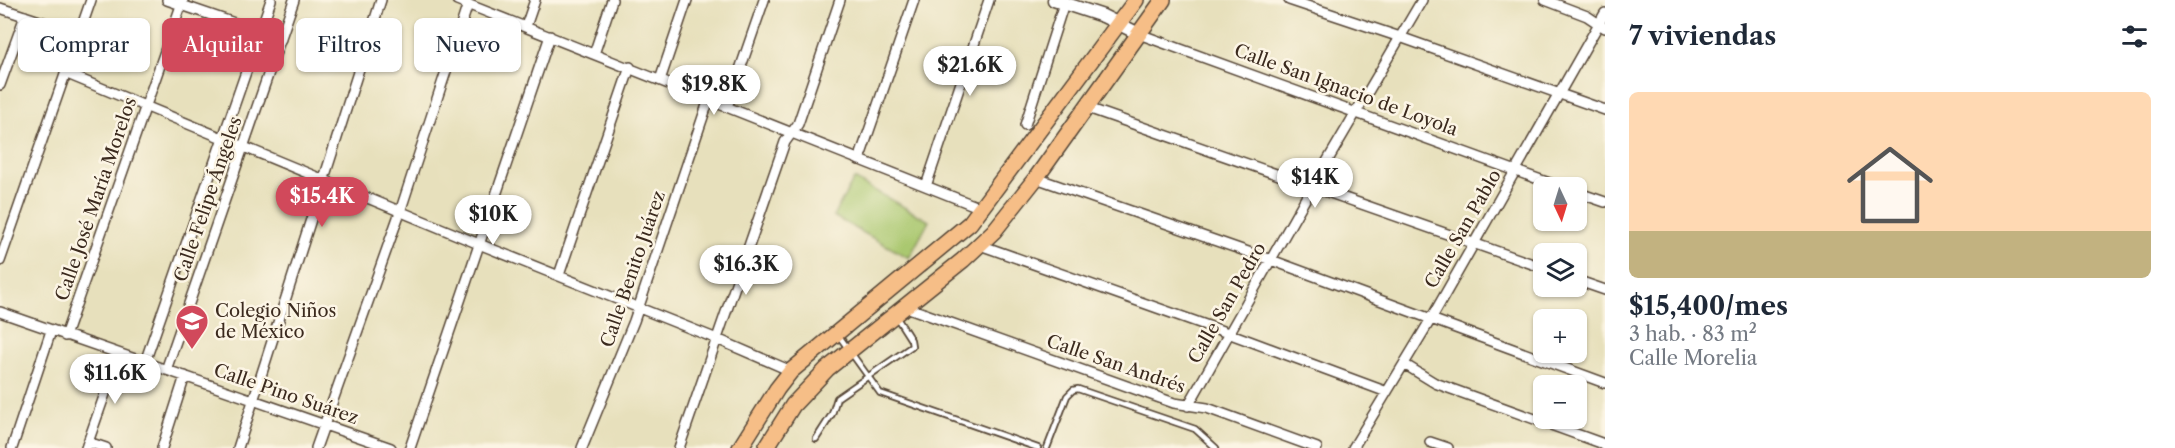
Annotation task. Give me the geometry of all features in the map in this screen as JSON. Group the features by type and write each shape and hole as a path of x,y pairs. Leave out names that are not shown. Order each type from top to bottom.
{"main road":[{"path":"740,448 791,371 960,233 1136,0"},
{"path":"766,448 807,388 827,369 980,246 1036,178 1163,0"}],"street":[{"path":"85,18 91,0"},
{"path":"167,0 182,2 223,18"},
{"name":"Calle Felipe Ángeles","path":"266,18 272,0"},
{"name":"Calle Felipe Ángeles","path":"284,30 294,0"},
{"path":"238,448 381,0"},
{"path":"526,26 535,0"},
{"path":"594,54 612,0"},
{"path":"660,80 687,0"},
{"path":"727,107 764,0"},
{"path":"679,448 785,142 798,124 840,0"},
{"path":"859,160 914,0"},
{"path":"926,186 989,0"},
{"path":"1289,0 1400,37 1605,111"},
{"name":"Calle San Pedro","path":"1188,406 1355,112 1422,0"},
{"path":"1545,0 1587,16 1602,26"},
{"path":"316,448 400,212 461,1 981,208"},
{"path":"1025,125 1061,1"},
{"name":"Calle San Ignacio de Loyola","path":"1061,1 1119,23 1139,34 1533,177"},
{"name":"Calle José María Morelos","path":"65,336 182,2"},
{"path":"0,8 31,18"},
{"name":"Calle San Pablo","path":"1353,448 1431,319 1559,94 1602,26 1605,13"},
{"path":"0,85 25,16"},
{"path":"410,448 550,36"},
{"path":"559,275 630,67"},
{"name":"Calle Felipe Ángeles","path":"145,362 247,72"},
{"name":"Calle Felipe Ángeles","path":"166,370 270,72"},
{"path":"0,261 5,232 65,73 791,371"},
{"name":"Calle Benito Juárez","path":"582,448 639,309 709,99"},
{"path":"1085,107 1533,264"},
{"path":"1036,178 1271,260 1605,382"},
{"path":"1587,196 1605,202"},
{"path":"980,246 1228,333 1387,392"},
{"path":"1587,284 1605,290"},
{"name":"Calle San Andrés","path":"900,311 1174,404 1207,408 1317,448"},
{"name":"Calle Pino Suárez","path":"0,312 391,448"},
{"path":"12,448 51,331"},
{"path":"106,448 87,445 119,354"},
{"path":"1404,364 1435,383 1605,446"},
{"path":"162,448 185,376"},
{"path":"1430,442 1449,448"}],"lane":[{"path":"816,439 832,414 837,398 912,346 900,311"},
{"path":"837,333 877,390 883,394 1038,448"},
{"path":"1047,448 1067,396 1073,390 1078,389 1195,429 1216,448"}],"green space":[{"path":"854,179 929,221 909,258 833,216"}],"place":[{"name":"Colegio Niños de México","path":"192,350"}]}
